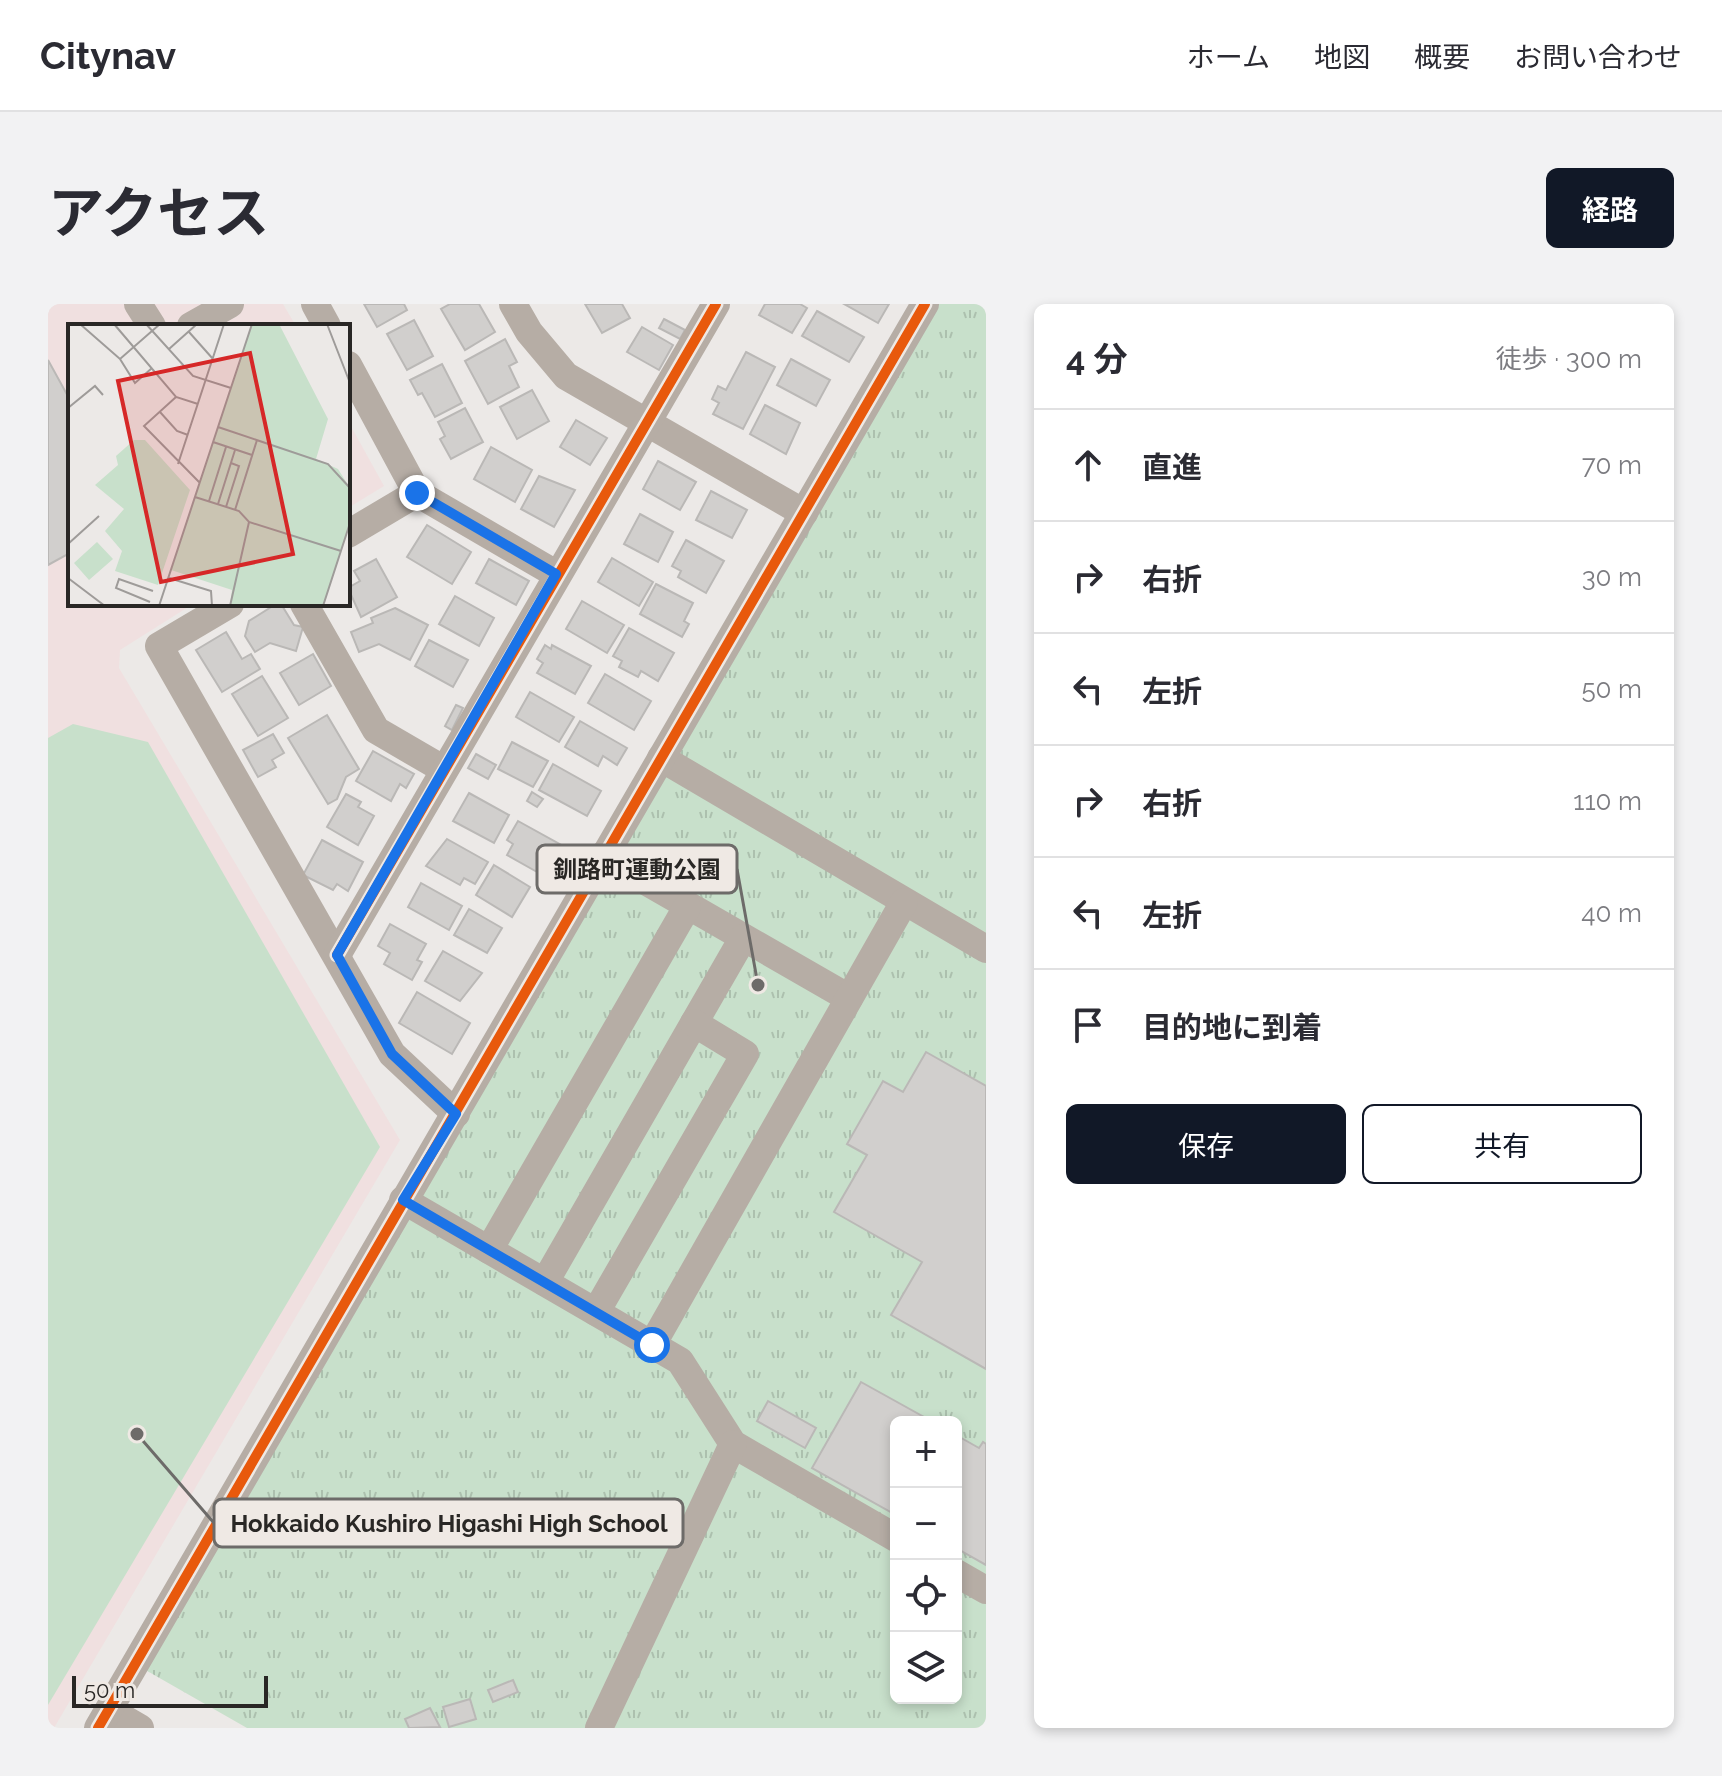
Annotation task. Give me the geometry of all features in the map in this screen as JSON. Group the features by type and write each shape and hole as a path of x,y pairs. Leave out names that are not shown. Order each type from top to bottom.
{"street":[{"path":"138,304 151,324"},
{"path":"195,324 230,304"},
{"path":"315,304 326,324"},
{"path":"513,304 529,332 566,376 804,513"},
{"path":"337,955 556,574 650,422 716,304"},
{"path":"140,1728 103,1719 925,304"},
{"path":"350,369 417,493 556,574"},
{"path":"350,533 417,493"},
{"path":"227,606 159,646 392,1054 456,1114"},
{"path":"305,606 376,730 443,769"},
{"path":"661,758 986,949"},
{"path":"602,856 849,998"},
{"path":"652,1345 904,902"},
{"path":"489,1250 687,907"},
{"path":"545,1282 743,938"},
{"path":"596,1312 745,1054 694,1023"},
{"path":"403,1200 680,1361 733,1444 890,1535"},
{"path":"599,1728 733,1444"},
{"path":"962,1576 986,1590"}],"shaded area":[{"path":"48,304 283,304 295,324 68,324 68,606 190,606 120,650 119,668 400,1140 54,1728 48,1728"},
{"path":"350,425 384,486 350,507"}],"green space":[{"path":"925,304 986,304 986,1728 247,1728 135,1664"},
{"path":"73,724 148,742 380,1147 48,1705 48,738"}],"building":[{"path":"364,304 404,304 407,310 377,327"},
{"path":"450,304 479,304 495,332 465,350 441,309"},
{"path":"585,304 622,304 630,318 602,333"},
{"path":"765,304 800,304 807,308 792,333 759,315"},
{"path":"844,304 889,304 878,323"},
{"path":"817,311 864,337 849,362 802,336"},
{"path":"664,319 685,330 680,339 659,328"},
{"path":"414,320 433,356 407,370 387,334"},
{"path":"642,327 673,345 659,370 627,352"},
{"path":"505,339 517,362 509,366 519,387 488,404 465,361"},
{"path":"746,352 775,367 743,429 713,414 719,403 712,399 718,386 726,390"},
{"path":"791,359 830,380 816,406 777,385"},
{"path":"48,360 68,396 68,554 48,565"},
{"path":"442,364 462,403 435,417 422,393 418,395 410,380"},
{"path":"532,390 549,421 517,439 500,407"},
{"path":"765,405 800,423 786,454 750,434"},
{"path":"465,408 483,442 451,459 440,439 445,436 438,422"},
{"path":"576,420 607,438 590,465 560,447"},
{"path":"491,447 532,470 515,502 474,479"},
{"path":"658,461 696,482 680,510 643,489"},
{"path":"539,476 575,490 554,527 521,509"},
{"path":"711,491 747,510 732,538 696,520"},
{"path":"640,514 673,532 658,562 624,544"},
{"path":"427,525 471,552 452,584 407,557"},
{"path":"686,540 724,561 706,593 678,577 681,571 672,566"},
{"path":"612,558 653,582 639,606 598,582"},
{"path":"376,559 397,597 361,617 350,592 350,587 360,581 354,571"},
{"path":"489,559 529,581 516,605 476,583"},
{"path":"656,584 693,603 684,621 689,624 682,637 640,614"},
{"path":"455,596 494,618 479,646 439,624"},
{"path":"582,601 624,625 607,653 566,629"},
{"path":"273,606 282,606 294,625 303,627 296,651 270,643 255,652 245,636 249,621"},
{"path":"395,608 428,625 410,660 379,644 359,652 351,632 373,623 371,618"},
{"path":"629,628 674,653 658,681 641,671 638,677 619,667 622,661 613,656"},
{"path":"226,632 242,659 251,654 260,669 222,692 196,650"},
{"path":"429,640 468,660 453,687 415,666"},
{"path":"545,645 551,649 552,645 591,666 575,694 537,673 543,663 537,659"},
{"path":"313,654 331,686 299,705 280,673"},
{"path":"605,674 651,701 634,730 588,703"},
{"path":"262,676 288,718 258,736 232,694"},
{"path":"530,692 574,717 559,742 516,717"},
{"path":"456,705 463,708 452,730 445,726"},
{"path":"327,715 359,769 346,777 337,799 328,804 288,738"},
{"path":"580,721 627,748 617,765 603,756 598,766 565,747"},
{"path":"273,734 284,753 272,760 276,767 258,777 243,750"},
{"path":"512,742 548,761 533,787 498,769"},
{"path":"373,751 414,774 406,788 400,784 391,801 356,781"},
{"path":"476,754 496,765 488,779 468,768"},
{"path":"553,764 601,791 587,816 539,790"},
{"path":"532,792 543,799 537,807 527,801"},
{"path":"469,793 509,815 494,843 453,821"},
{"path":"346,794 361,802 358,807 374,816 358,845 327,827"},
{"path":"518,821 563,846 546,877 507,855 513,844 507,840"},
{"path":"447,839 488,862 475,884 464,878 460,885 426,866"},
{"path":"322,840 363,862 348,891 337,884 333,890 303,875"},
{"path":"494,865 530,887 512,917 476,895"},
{"path":"421,883 462,906 449,930 408,907"},
{"path":"469,909 502,928 487,953 454,935"},
{"path":"390,924 426,944 417,960 422,962 412,980 384,964 390,953 378,946"},
{"path":"443,951 482,973 460,1001 425,981"},
{"path":"417,992 470,1023 452,1054 399,1023"},
{"path":"926,1052 986,1086 986,1369 891,1315 922,1262 834,1212 867,1155 847,1144 883,1081 903,1092"},
{"path":"861,1382 922,1416 890,1416 890,1512 812,1468"},
{"path":"768,1401 816,1428 805,1448 757,1421"},
{"path":"962,1438 979,1448 983,1442 986,1444 986,1565 962,1551"},
{"path":"513,1680 518,1692 493,1702 488,1690"},
{"path":"470,1699 476,1719 449,1727 443,1707"},
{"path":"430,1708 440,1727 409,1728 405,1719"}],"cycle path":[{"path":"337,955 716,304"},
{"path":"98,1728 925,304"}],"place":[{"name":"釧路町運動公園","path":"758,985"},
{"name":"Hokkaido Kushiro Higashi High School","path":"137,1434"}],"route":[{"path":"417,493 556,574 337,955 392,1054 456,1114 403,1200 652,1345"}]}
